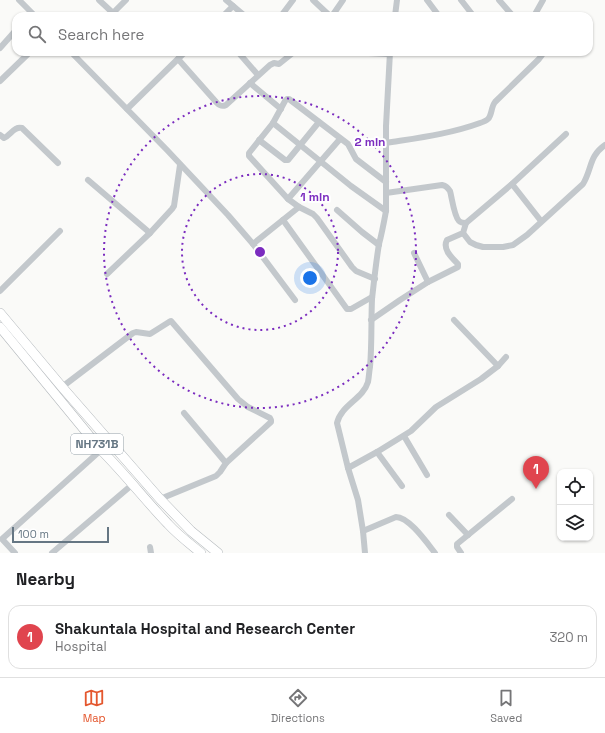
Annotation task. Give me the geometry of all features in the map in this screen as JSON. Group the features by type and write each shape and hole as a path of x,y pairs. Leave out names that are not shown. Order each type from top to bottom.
{"highway":[{"path":"0,313 62,387 160,499 191,531 218,553"},
{"name":"NH731B","path":"0,327 101,450 169,525 201,553"}],"street":[{"path":"19,0 29,12"},
{"path":"99,0 110,12"},
{"path":"114,12 126,0"},
{"path":"226,0 240,12"},
{"path":"284,12 293,0"},
{"path":"313,0 326,12"},
{"path":"334,12 343,0"},
{"path":"396,12 397,0"},
{"path":"427,0 436,12"},
{"path":"461,0 470,12"},
{"path":"499,0 510,12"},
{"path":"536,12 543,0"},
{"path":"227,12 233,6"},
{"path":"0,48 12,34"},
{"path":"0,81 26,56"},
{"path":"76,56 228,215 253,244 294,300"},
{"path":"127,109 181,56"},
{"path":"241,56 258,75"},
{"path":"178,59 217,103 221,106 226,106 272,63 279,64 289,56"},
{"path":"365,553 358,500 348,468 337,423 342,412 361,394 368,382 372,350 372,297 379,245 386,211 386,126 389,56"},
{"path":"386,143 442,133 472,126 487,120 495,102 541,56"},
{"path":"250,83 281,110"},
{"path":"375,279 356,271 317,218 288,198 248,155 248,153 273,123 285,101 289,99 348,144 356,160 386,182"},
{"path":"259,140 286,161 319,122"},
{"path":"273,123 351,186 386,211"},
{"path":"0,135 4,138 7,137 16,128 20,127 58,163"},
{"path":"371,320 428,282 458,266 447,251 445,244 447,240 463,233 466,223 512,184 566,134"},
{"path":"288,198 340,139"},
{"path":"463,233 470,242 483,247 503,247 513,244 527,235 583,184 588,176 589,167 594,155 605,145"},
{"path":"107,274 150,233 174,206 180,165"},
{"path":"88,180 150,233"},
{"path":"512,184 541,221"},
{"path":"386,193 442,185 445,186 450,191 456,216 459,221 466,223"},
{"path":"253,244 299,207"},
{"path":"337,210 379,245"},
{"path":"283,220 347,309 351,309 372,297"},
{"path":"0,291 60,231"},
{"path":"414,253 428,282"},
{"path":"454,320 498,366"},
{"path":"62,387 133,333 150,334 171,322 243,404 272,420 226,463 216,476 160,499"},
{"path":"348,468 404,436 417,426 436,407 481,379 498,366 506,357"},
{"path":"184,412 226,463"},
{"path":"404,436 427,475"},
{"path":"15,553 2,539 101,450"},
{"path":"376,452 402,486"},
{"path":"52,553 133,484"},
{"path":"461,553 456,545 512,499"},
{"path":"449,515 468,535"},
{"path":"363,531 396,516 400,516 419,533 435,553"},
{"path":"4,553 10,547"}],"place":[{"name":"Shakuntala Hospital and Research Center","path":"536,489"}]}
